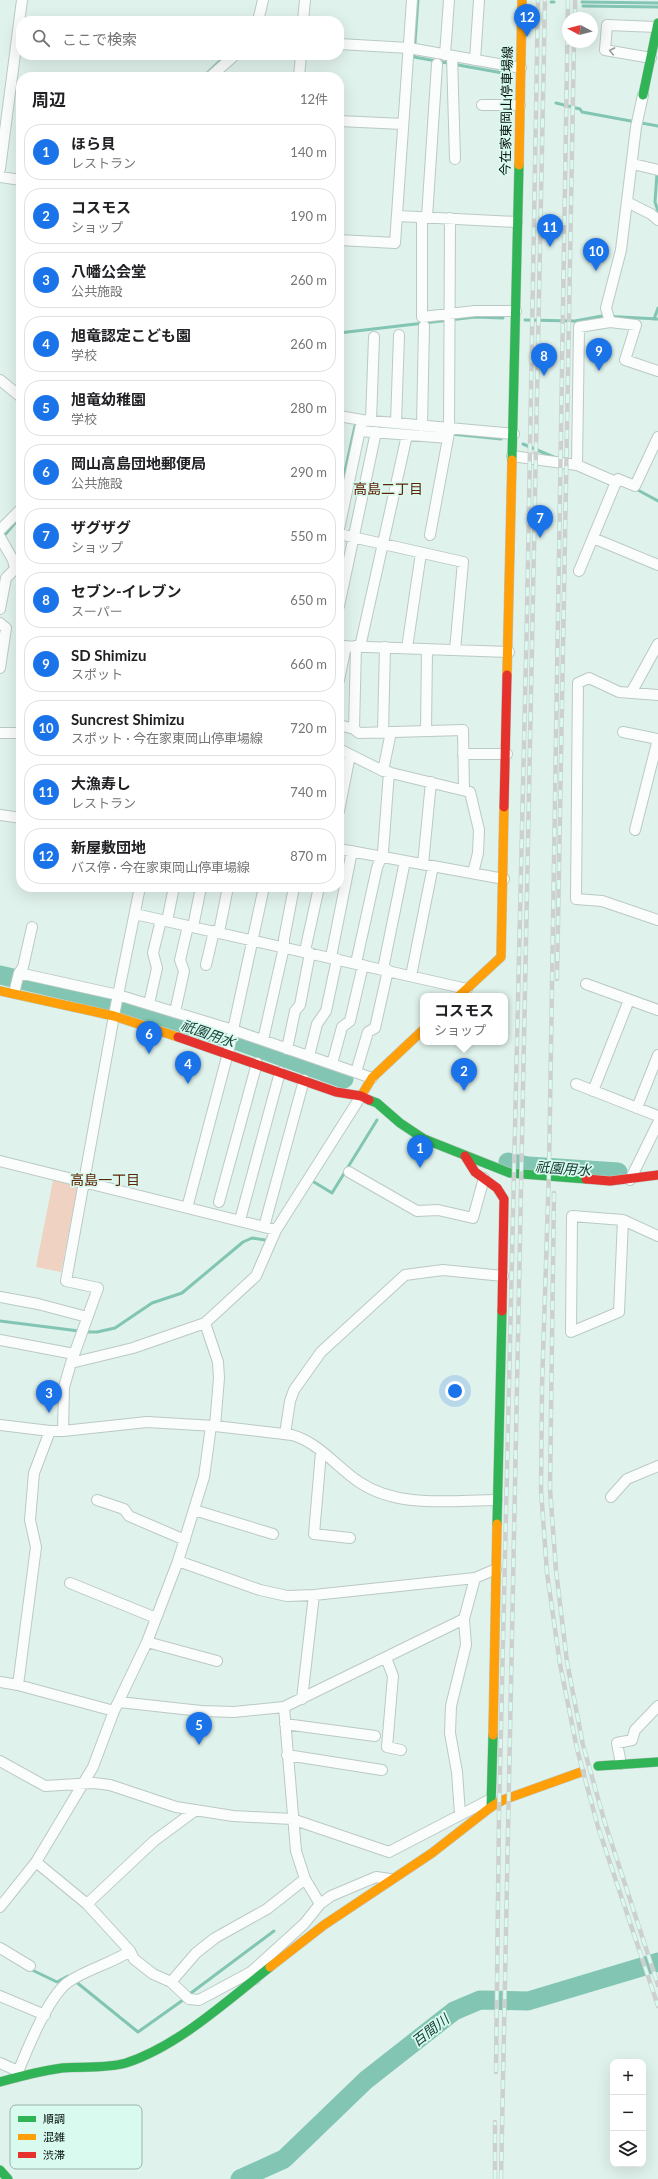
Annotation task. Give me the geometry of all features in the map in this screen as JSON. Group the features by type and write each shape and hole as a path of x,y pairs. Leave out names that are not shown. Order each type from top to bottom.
{"street":[{"path":"20,16 22,0"},
{"path":"259,16 263,0"},
{"path":"304,16 305,0"},
{"path":"344,240 395,243 403,124 412,49 412,0"},
{"path":"449,0 448,55 455,159"},
{"path":"475,60 479,0"},
{"name":"今在家東岡山停車場線","path":"462,993 501,957 507,754 522,0"},
{"path":"608,318 606,308 621,250 633,164 637,122 658,25 607,25 605,50 650,58"},
{"path":"344,44 412,49 521,68"},
{"path":"0,168 16,46"},
{"path":"215,72 229,60"},
{"path":"300,72 301,60"},
{"path":"437,64 425,217 422,317 475,311 516,311"},
{"path":"482,105 520,105"},
{"path":"344,121 403,124"},
{"path":"633,164 656,170"},
{"path":"0,177 16,179"},
{"path":"627,202 651,214 658,220"},
{"path":"398,216 517,222"},
{"path":"430,535 448,433 450,218"},
{"path":"577,465 579,327 608,318 636,325 625,360 658,371"},
{"path":"422,426 424,326"},
{"path":"396,424 399,335"},
{"path":"344,508 364,424 374,337"},
{"path":"0,380 16,393"},
{"path":"344,418 364,424 376,432 407,435 448,433 514,434"},
{"path":"364,424 422,426 448,433"},
{"path":"344,583 376,432"},
{"path":"344,665 383,544 407,435"},
{"path":"579,572 616,482 618,479 635,486 655,451 658,437"},
{"path":"512,456 577,465 616,482"},
{"path":"16,516 1,536 16,566"},
{"path":"344,535 463,562 455,650"},
{"path":"592,538 658,565"},
{"path":"407,648 421,553"},
{"path":"0,609 6,578 16,571"},
{"path":"0,623 6,628 0,668"},
{"path":"631,693 658,644"},
{"path":"350,646 509,652"},
{"path":"350,646 354,729"},
{"path":"332,1064 342,1027 350,1021 381,857 387,732 385,647"},
{"path":"426,731 427,649"},
{"path":"658,695 620,692 589,678 578,684 576,899 602,901 658,920"},
{"path":"344,726 354,729 359,733 463,730 464,790"},
{"path":"623,732 658,739 635,830"},
{"path":"0,733 16,733"},
{"path":"344,752 386,772 470,792 479,830 478,853 473,873"},
{"path":"463,754 507,754"},
{"path":"344,786 350,755"},
{"path":"411,976 428,865 430,782"},
{"path":"0,815 16,817"},
{"path":"344,850 504,879"},
{"path":"309,1056 317,1024 326,1010 352,851"},
{"path":"356,1072 368,1032 375,1028 405,861"},
{"path":"63,1430 64,1387 98,1288 66,1281 83,1181 101,1095 114,1013 139,892"},
{"path":"149,1004 157,968 153,953 172,892"},
{"path":"175,1012 184,971 180,960 200,892"},
{"path":"206,965 227,892"},
{"path":"187,1208 231,1040 263,892"},
{"path":"263,1040 284,947 284,939 293,892"},
{"path":"287,1049 295,1011 300,1005 318,892"},
{"path":"135,914 253,939 467,988"},
{"path":"15,989 19,973 23,967 32,927"},
{"path":"19,973 118,996 175,1012 231,1040 257,1063 336,1092 361,1096 377,1103 400,1123 424,1139 510,1173 603,1181 630,1180 658,1175"},
{"path":"586,984 629,1000 657,1007"},
{"path":"0,991 15,989 231,1040 263,1040 372,1078"},
{"path":"592,1091 629,1000"},
{"path":"0,1340 73,1358 133,1348 205,1323 256,1276 276,1230 372,1078 420,1033"},
{"path":"637,1108 658,1055"},
{"path":"219,1202 257,1063"},
{"path":"240,1220 280,1072"},
{"path":"264,1227 304,1080"},
{"path":"576,1084 658,1116"},
{"path":"630,1180 658,1123"},
{"path":"0,2082 17,2074 63,2068 113,2066 148,2054 193,2027 253,1976 324,1925 432,1853 491,1803 504,1200 497,1188 475,1172 465,1156"},
{"path":"0,1161 276,1230"},
{"path":"349,1172 417,1211 438,1210 473,1218 484,1178"},
{"path":"622,1220 619,1312 571,1332 572,1216 622,1220 658,1236"},
{"path":"285,1434 290,1401 294,1390 321,1352 405,1275 443,1270 503,1276"},
{"path":"0,1296 87,1317"},
{"path":"0,1907 36,1862 93,1767 114,1711 147,1642 178,1561 204,1477 213,1426 219,1378 218,1362 205,1323"},
{"path":"0,1425 50,1431 147,1422 213,1426 285,1434 304,1438 359,1482 382,1495 410,1500 497,1500"},
{"path":"18,1685 36,1547 30,1520 34,1473 50,1431"},
{"path":"321,1452 314,1534 350,1538"},
{"path":"611,1497 627,1479 658,1466"},
{"path":"97,1500 124,1509 129,1516 185,1540"},
{"path":"194,1510 273,1534"},
{"path":"178,1561 260,1590 287,1596 314,1595 475,1578 496,1569"},
{"path":"460,1814 457,1772 450,1732 451,1706 466,1645 464,1619 475,1578"},
{"path":"70,1583 156,1618"},
{"path":"302,1699 314,1595"},
{"path":"119,1702 201,1712 234,1712 284,1707 464,1619"},
{"path":"147,1642 217,1661"},
{"path":"386,1658 393,1676 387,1748 401,1750"},
{"path":"0,1682 18,1685 114,1711"},
{"path":"621,1764 617,1743 632,1740 636,1730 658,1706"},
{"path":"284,1707 292,1819 296,1851 305,1879 320,1904"},
{"path":"285,1724 375,1736"},
{"path":"287,1755 382,1770"},
{"path":"0,1761 45,1786 85,1782 110,1785 176,1807 233,1816 292,1819 389,1852 460,1814 580,1772"},
{"path":"598,1766 658,1762"},
{"path":"87,1904 154,1841 196,1810"},
{"path":"36,1862 87,1904 130,1951 134,1959 153,1974 171,1982 189,1999 199,2000 253,1976 320,1904 331,1896 376,1877 390,1880"},
{"path":"171,1982 196,1953 215,1938 267,1909 305,1879"},
{"path":"0,1948 30,1966"},
{"path":"17,2074 45,2015 51,2004 66,1984 83,1974 116,1960 130,1951"},
{"path":"0,1996 45,2015"},
{"path":"0,2063 17,2074"},
{"path":"0,2170 8,2179"}],"shaded area":[{"path":"53,1180 78,1185 61,1272 36,1267"}],"waterway":[{"path":"418,0 414,57 508,74 507,84 510,85"},
{"path":"582,2 658,3"},
{"path":"583,6 658,7"},
{"path":"208,72 221,60"},
{"path":"556,103 580,109 582,112 658,126"},
{"path":"657,173 655,202 658,211"},
{"path":"654,319 658,308"},
{"path":"525,320 575,321 602,316 658,319"},
{"path":"344,332 475,317 503,318"},
{"path":"344,476 355,426 357,426"},
{"path":"451,434 501,439"},
{"path":"523,444 556,458"},
{"path":"636,489 658,501"},
{"path":"3,537 16,522"},
{"name":"祇園用水","path":"0,975 123,1004 238,1041 344,1079"},
{"path":"314,1182 332,1193 377,1120"},
{"name":"祇園用水","path":"508,1162 528,1166 618,1172"},
{"path":"85,1332 97,1332 115,1328 152,1303 182,1293 243,1242 252,1238 265,1240"},
{"path":"0,1321 79,1331"},
{"path":"191,1993 274,1931"},
{"name":"百間川","path":"240,2179 284,2159 366,2080 454,2011 480,2000 528,2001 658,1962"},
{"path":"30,1969 57,1982 68,1976 71,1978"},
{"path":"75,1981 138,2032 183,2000"}],"railway":[{"path":"496,2072 499,1813 527,615 538,0"},
{"path":"501,2179 545,0"},
{"path":"568,0 549,1170 542,1387 541,1490 547,1573 560,1664 577,1749 598,1827 658,2006"},
{"path":"575,0 575,12"},
{"path":"557,979 574,48"},
{"path":"554,1193 550,1489 556,1570 567,1662 583,1745 605,1823 658,1985"},
{"path":"495,2122 495,2179"}],"traffic: fast":[{"path":"643,95 658,23"},
{"path":"512,460 519,165"},
{"path":"369,1100 377,1103 400,1123 424,1139 510,1173 586,1179"},
{"path":"497,1524 502,1311"},
{"path":"491,1807 493,1735"},
{"path":"598,1766 658,1762"},
{"path":"0,2082 62,2068 118,2065 145,2055 164,2046 183,2034 219,2008 270,1967"},
{"path":"0,2170 8,2179"}],"traffic: slow":[{"path":"519,165 522,0"},
{"path":"507,675 512,460"},
{"path":"462,993 501,957 504,807"},
{"path":"0,991 114,1016 178,1037"},
{"path":"361,1096 372,1078 420,1033"},
{"path":"493,1735 497,1524"},
{"path":"270,1967 324,1925 432,1853 491,1807 503,1800 581,1772"}],"traffic: jam":[{"path":"504,807 507,675"},
{"path":"178,1037 336,1092 361,1096 369,1100"},
{"path":"465,1156 475,1172 497,1188 504,1199 502,1311"},
{"path":"586,1179 610,1181 658,1175"}],"place":[{"name":"新屋敷団地","path":"527,37"},
{"name":"大漁寿し","path":"550,247"},
{"name":"Suncrest Shimizu","path":"596,271"},
{"name":"SD Shimizu","path":"599,371"},
{"name":"セブン-イレブン","path":"544,376"},
{"name":"ザグザグ","path":"540,538"},
{"name":"岡山高島団地郵便局","path":"149,1054"},
{"name":"旭竜認定こども園","path":"188,1084"},
{"name":"コスモス","path":"464,1091"},
{"name":"ほら貝","path":"420,1168"},
{"name":"八幡公会堂","path":"49,1413"},
{"name":"旭竜幼稚園","path":"199,1745"}],"district":[{"name":"高島二丁目","path":"388,488"},
{"name":"高島一丁目","path":"105,1179"}]}
